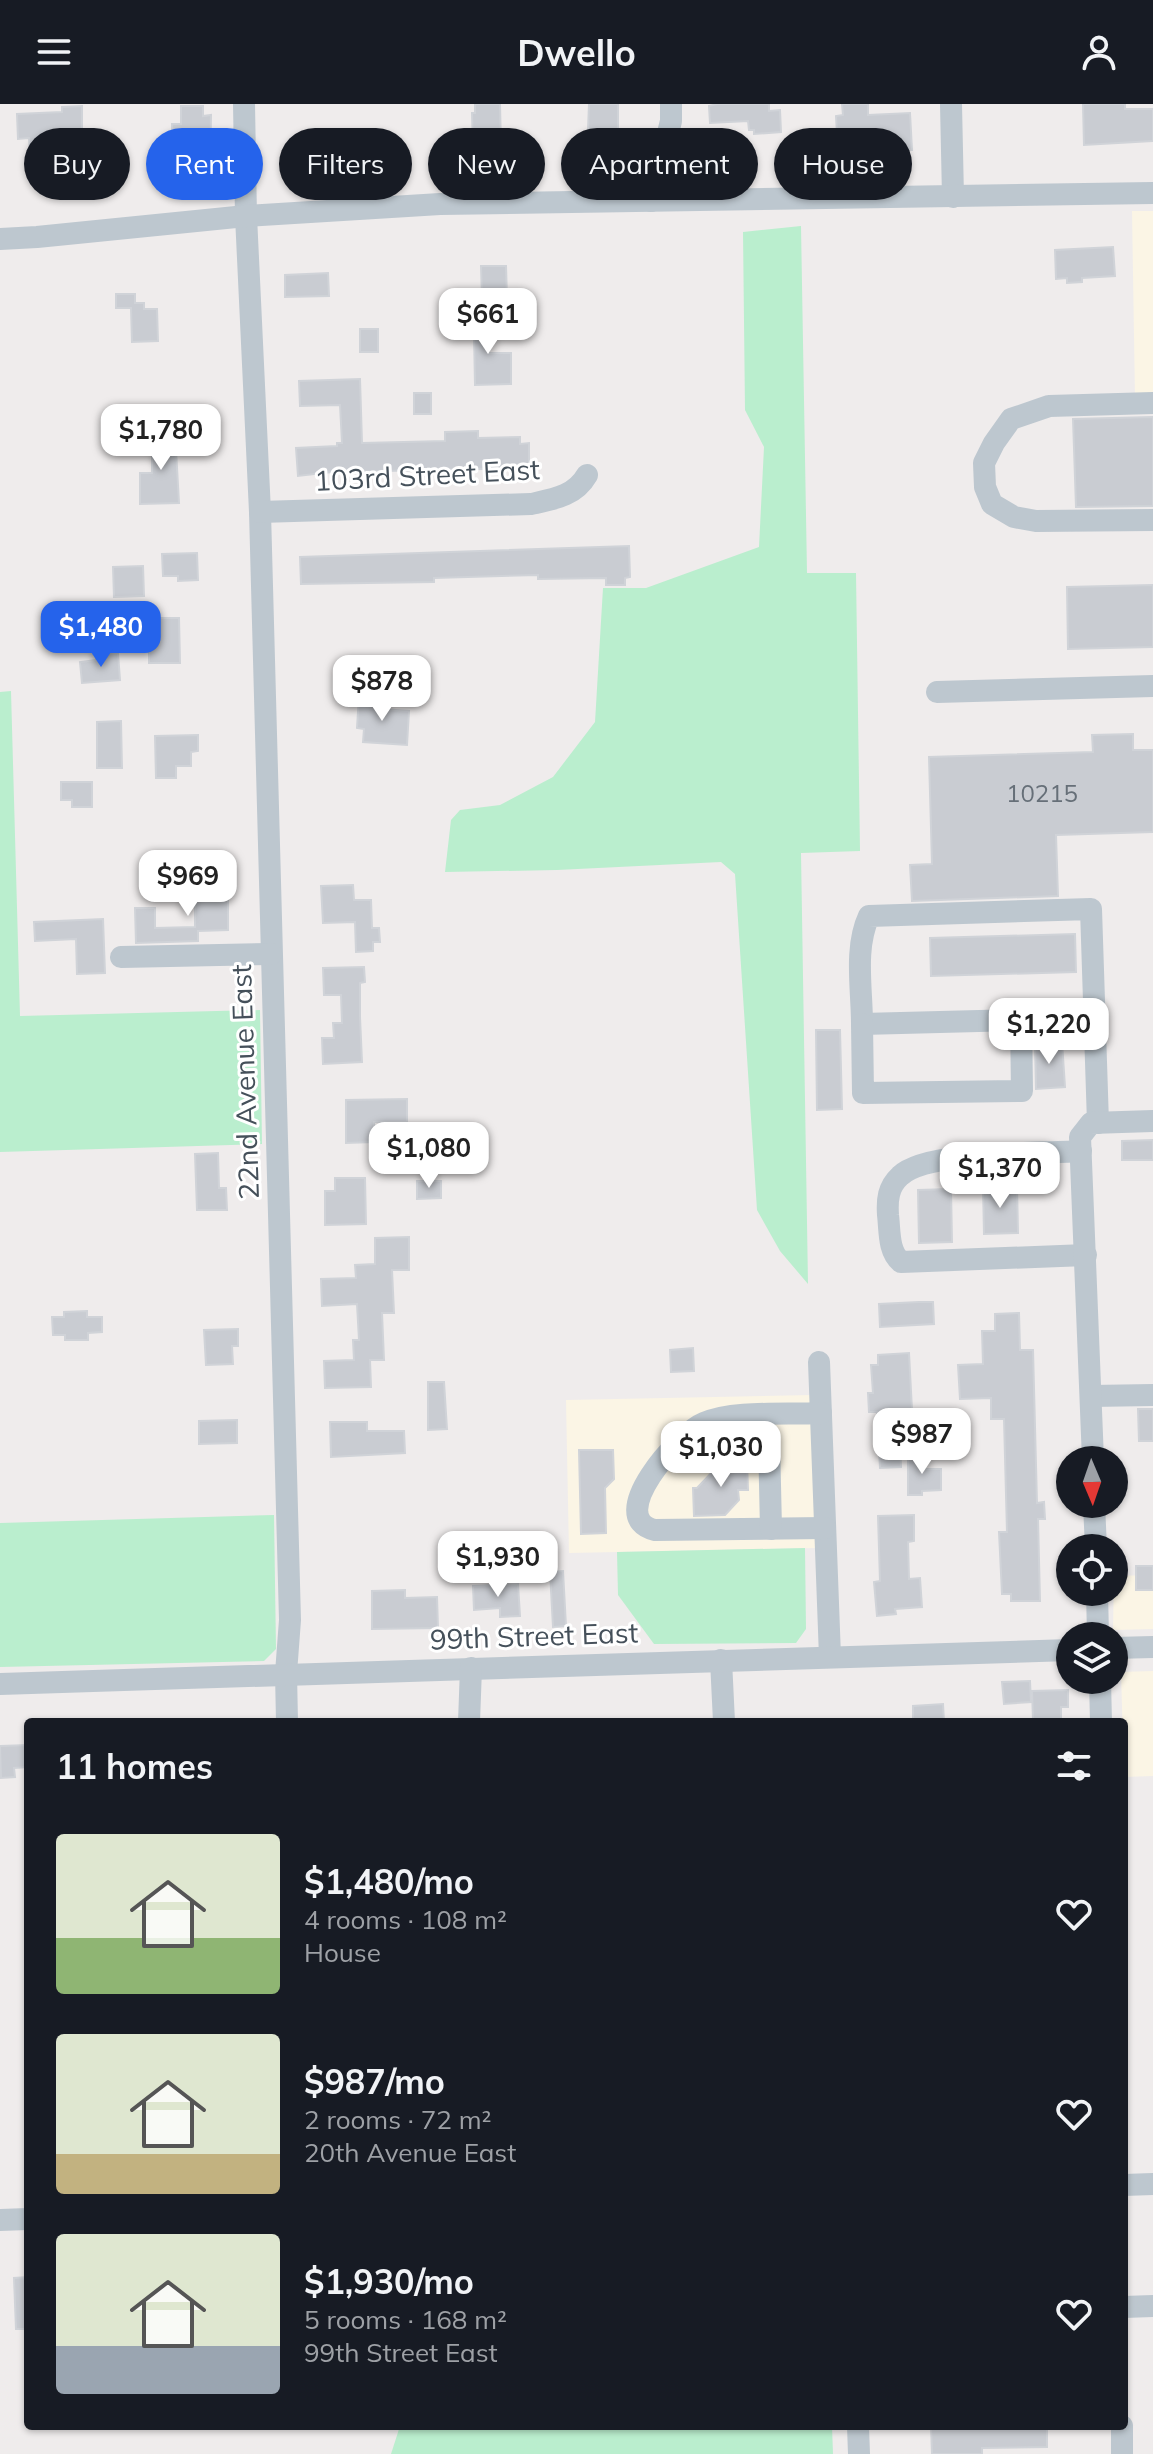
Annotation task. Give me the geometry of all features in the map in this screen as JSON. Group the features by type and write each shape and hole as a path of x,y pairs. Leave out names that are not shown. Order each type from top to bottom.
{"street":[{"name":"22nd Avenue East","path":"244,104 260,512 290,1620 287,1718"},
{"path":"651,201 671,121 671,104"},
{"path":"951,104 953,197"},
{"path":"0,239 246,216 440,204 1153,193"},
{"path":"1153,403 1049,406 1011,419 984,463 985,487 992,504 1014,517 1036,521 1153,520"},
{"name":"103rd Street East","path":"260,512 531,504 569,494 587,475"},
{"path":"937,692 1153,686"},
{"path":"1021,1020 1022,1091 863,1093 862,939 869,916 1091,909 1098,1123"},
{"path":"121,957 271,954"},
{"path":"862,1024 1095,1018"},
{"path":"1093,1446 1080,1137 1091,1123 1153,1121"},
{"path":"1081,1151 942,1158 917,1164 893,1182 887,1203 893,1252 901,1262 1086,1255"},
{"path":"819,1362 830,1657"},
{"path":"1091,1396 1153,1395"},
{"path":"821,1413 730,1417 706,1422 686,1434 650,1475 639,1495 639,1520 646,1528 655,1530 825,1528"},
{"path":"769,1440 771,1529"},
{"path":"1128,1648 1153,1647"},
{"name":"99th Street East","path":"0,1684 1056,1650"},
{"path":"721,1660 724,1718"},
{"path":"469,1718 471,1668"},
{"path":"1100,1694 1101,1718"},
{"path":"1128,2185 1153,2184"},
{"path":"0,2220 24,2219"},
{"path":"1128,2307 1153,2306"},
{"path":"858,2430 859,2454"},
{"path":"1122,2430 1122,2454"}],"shaded area":[{"path":"1132,211 1153,211 1153,397 1135,398"},
{"path":"813,1395 817,1548 569,1553 566,1400"},
{"path":"1153,1575 1153,1629 1128,1630 1128,1622 1113,1622 1113,1606 1128,1606 1128,1576"},
{"path":"1153,1671 1153,1776 1128,1777 1128,1718 1122,1718 1122,1694 1128,1694 1128,1672"}],"green space":[{"path":"801,226 807,573 856,573 860,851 801,853 808,1284 780,1251 757,1210 735,874 721,862 445,872 451,820 460,810 500,805 553,777 595,722 603,588 646,588 759,547 764,447 745,410 743,232"},
{"path":"11,691 20,1016 260,1010 262,1144 0,1152 0,692"},
{"path":"274,1515 276,1649 264,1661 0,1667 0,1523"},
{"path":"805,1548 806,1629 796,1643 654,1644 618,1595 617,1552"},
{"path":"399,2430 832,2430 833,2454 391,2454"}],"building":[{"path":"475,104 500,104 501,128 472,128 472,113 475,113"},
{"path":"589,104 618,104 618,128 588,128"},
{"path":"769,104 769,111 780,110 781,128 774,128 774,133 758,134 758,128 749,128 748,121 710,123 709,106"},
{"path":"842,104 868,104 868,115 910,113 911,128 837,128 836,116 843,115"},
{"path":"1083,104 1125,104 1125,109 1153,109 1153,141 1084,145"},
{"path":"82,106 82,128 24,128 24,138 18,139 17,114 62,112 62,107"},
{"path":"181,106 203,106 203,116 211,115 211,128 172,128 172,124 181,124"},
{"path":"1113,247 1115,276 1082,278 1082,282 1067,283 1067,278 1056,279 1055,250"},
{"path":"481,266 506,266 507,298 482,299"},
{"path":"328,273 329,296 285,297 285,275"},
{"path":"116,294 135,294 135,303 144,303 144,309 157,309 158,341 132,342 131,308 116,308"},
{"path":"467,317 488,317 489,353 511,353 511,384 475,385 474,334 467,334"},
{"path":"360,329 378,329 378,352 360,352"},
{"path":"360,379 362,443 445,441 445,432 478,431 478,438 520,437 520,444 529,443 529,468 332,472 298,476 296,448 337,446 337,443 342,443 340,405 300,406 299,381"},
{"path":"414,393 431,393 431,414 414,414"},
{"path":"1153,417 1153,506 1076,507 1073,419"},
{"path":"152,432 175,432 179,503 140,504 140,473 152,473"},
{"path":"629,546 630,577 625,578 625,585 606,585 606,578 538,579 538,575 434,578 434,582 301,584 300,557"},
{"path":"197,553 198,580 178,581 178,576 163,576 162,554"},
{"path":"143,566 144,596 114,597 113,567"},
{"path":"1153,585 1153,647 1068,649 1067,587"},
{"path":"136,618 179,618 180,663 149,663 149,639 136,639"},
{"path":"118,653 120,680 82,683 80,662 96,660 96,654"},
{"path":"359,696 382,698 381,709 409,711 407,745 363,742 364,729 357,728"},
{"path":"121,721 122,768 97,768 97,722"},
{"path":"1133,734 1133,750 1153,750 1153,832 1056,835 1058,896 912,901 910,865 932,864 929,757 1093,752 1092,735"},
{"path":"198,735 198,751 191,752 191,766 176,766 176,778 156,778 155,736"},
{"path":"61,782 92,782 92,807 72,807 72,800 61,800"},
{"path":"195,885 228,885 228,930 198,931 198,941 136,943 135,908 155,908 155,928 195,927"},
{"path":"353,885 354,900 371,900 372,928 379,928 380,942 373,942 373,951 356,952 355,922 323,923 321,886"},
{"path":"103,919 105,973 77,974 76,939 35,941 34,922"},
{"path":"1075,934 1076,972 931,976 930,938"},
{"path":"364,967 365,982 360,983 362,1062 323,1064 322,1038 334,1038 333,1023 342,1023 341,995 324,995 323,968"},
{"path":"816,1030 840,1030 842,1109 817,1110"},
{"path":"1062,1042 1065,1087 1036,1089 1035,1043"},
{"path":"407,1099 407,1122 374,1122 374,1142 346,1143 346,1100"},
{"path":"1153,1140 1153,1160 1122,1160 1122,1141"},
{"path":"218,1153 219,1188 226,1188 227,1210 197,1210 195,1154"},
{"path":"335,1178 365,1178 366,1224 325,1225 325,1191 335,1191"},
{"path":"417,1181 441,1181 441,1198 417,1199"},
{"path":"1017,1185 1018,1233 984,1234 983,1186"},
{"path":"951,1189 952,1242 919,1243 918,1190"},
{"path":"409,1237 409,1270 392,1270 394,1313 382,1313 384,1360 370,1360 371,1387 325,1388 324,1361 354,1360 353,1340 359,1340 357,1304 322,1306 321,1279 356,1278 355,1265 375,1264 375,1238"},
{"path":"933,1302 934,1324 880,1327 879,1304"},
{"path":"87,1311 87,1317 102,1317 102,1332 88,1333 88,1340 65,1340 65,1335 53,1335 52,1317 64,1317 64,1312"},
{"path":"1019,1313 1020,1350 1033,1350 1037,1503 1044,1502 1045,1519 1038,1519 1040,1601 1011,1601 1011,1594 1002,1594 999,1532 1007,1532 1004,1419 991,1419 991,1398 960,1399 958,1365 983,1364 982,1331 995,1331 995,1314"},
{"path":"238,1329 238,1346 232,1346 233,1364 206,1365 204,1330"},
{"path":"693,1348 694,1371 671,1372 670,1350"},
{"path":"909,1353 912,1410 908,1410 909,1439 900,1439 901,1467 880,1468 877,1412 869,1412 868,1393 873,1393 871,1365 878,1365 878,1355"},
{"path":"428,1382 444,1382 447,1429 428,1430"},
{"path":"1138,1409 1153,1409 1153,1441 1139,1441"},
{"path":"237,1420 237,1443 199,1444 199,1421"},
{"path":"330,1422 367,1422 367,1431 404,1431 405,1453 331,1457"},
{"path":"579,1450 613,1450 614,1479 605,1488 606,1533 581,1534"},
{"path":"921,1452 921,1469 941,1469 941,1490 908,1495 908,1453"},
{"path":"747,1461 748,1490 738,1490 739,1500 725,1515 694,1516 693,1488 697,1488 718,1466 718,1462"},
{"path":"914,1515 914,1541 908,1542 909,1579 920,1578 922,1607 895,1609 896,1614 877,1616 874,1582 880,1581 878,1516"},
{"path":"1136,1566 1153,1566 1153,1590 1136,1590"},
{"path":"563,1571 566,1626 553,1627 550,1572"},
{"path":"518,1584 520,1616 500,1617 500,1608 474,1610 473,1586"},
{"path":"405,1590 405,1598 437,1597 438,1628 372,1629 372,1591"},
{"path":"1030,1681 1031,1702 1004,1704 1002,1682"},
{"path":"1056,1690 1056,1694 1068,1694 1068,1707 1061,1707 1061,1718 1033,1718 1032,1691"},
{"path":"943,1704 944,1718 913,1718 913,1706"},
{"path":"24,1745 24,1767 14,1768 15,1777 1,1778 0,1746"},
{"path":"24,2277 24,2329 16,2329 14,2278"},
{"path":"931,2430 1047,2430 1047,2447 982,2448 982,2454 932,2454"}]}
